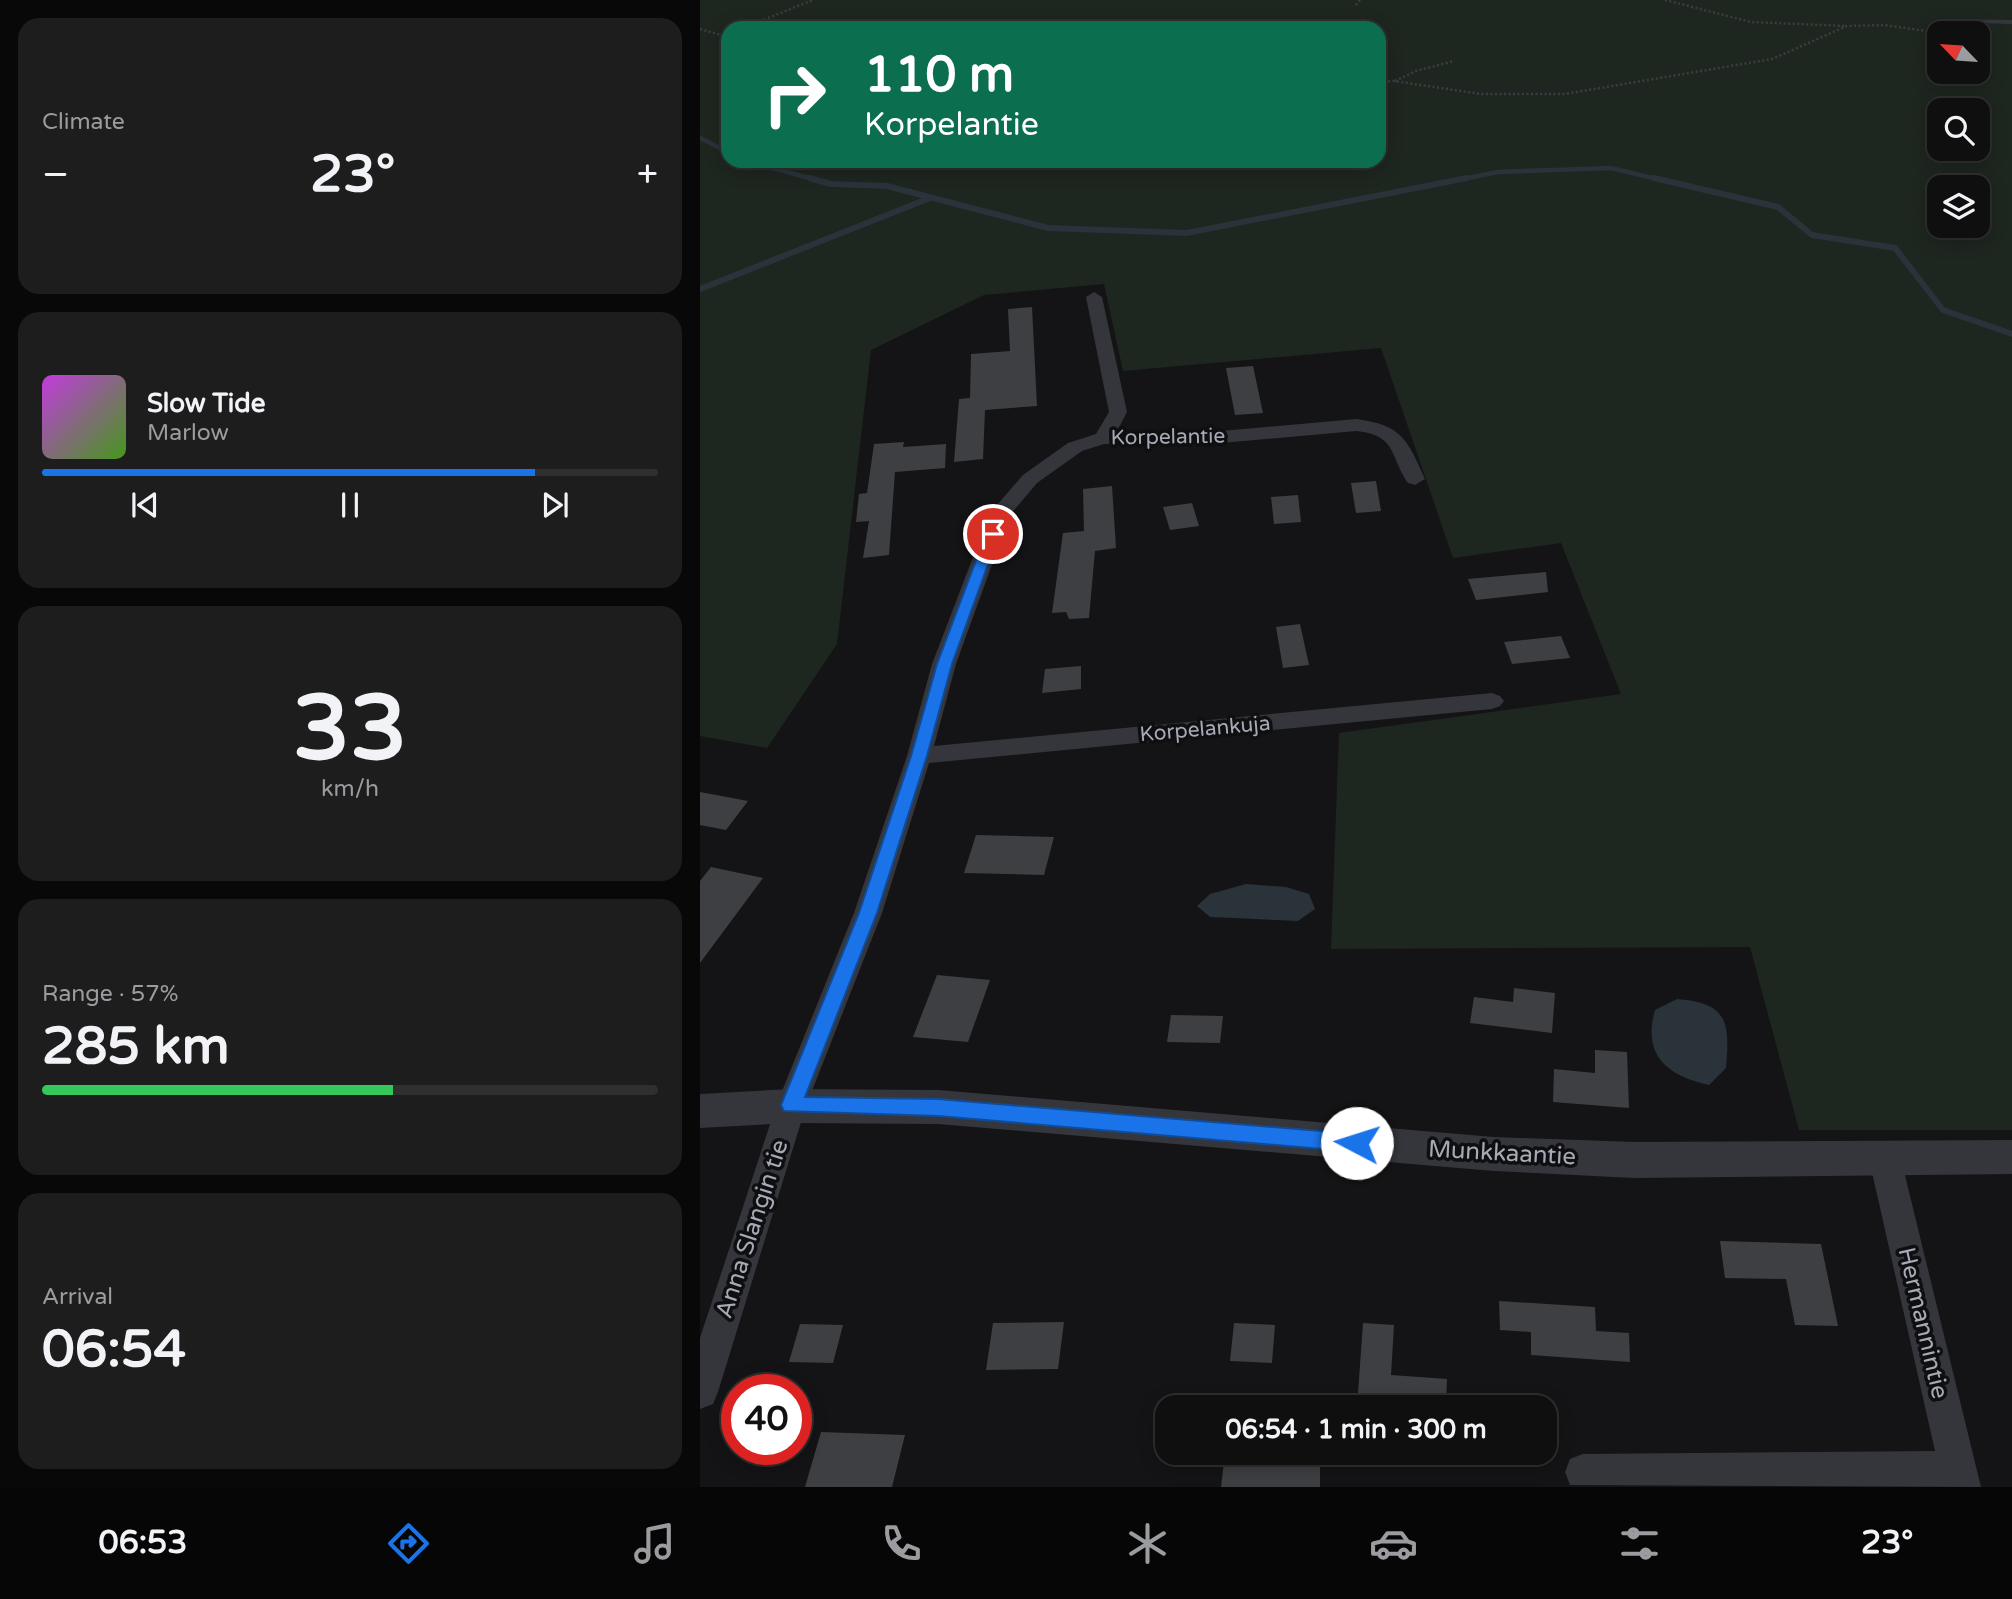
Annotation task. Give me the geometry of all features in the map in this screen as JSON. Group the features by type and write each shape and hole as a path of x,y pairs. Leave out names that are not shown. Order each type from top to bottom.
{"street":[{"path":"1094,297 1118,412 1103,438"},
{"name":"Korpelantie","path":"791,1105 868,913 919,756 944,664 1000,513 1030,479 1075,447 1103,438 1187,440 1356,425 1381,427 1396,438 1415,479"},
{"name":"Korpelankuja","path":"919,756 1492,701"},
{"name":"Munkkaantie","path":"700,1111 791,1105 938,1107 1494,1154 1634,1160 2012,1157"},
{"name":"Anna Slangin tie","path":"700,1392 791,1105"},
{"name":"Hermannintie","path":"1885,1159 1959,1478"},
{"path":"1583,1472 1959,1478"}],"lane":[{"path":"1947,20 2012,22"}],"path":[{"path":"760,21 813,0"},
{"path":"1356,5 1360,0"},
{"path":"1665,0 1751,22 1884,25 1927,31"},
{"path":"1386,82 1481,94 1565,94 1772,59 1847,26"},
{"path":"700,29 721,34"},
{"path":"1394,81 1416,71 1454,61"}],"shaded area":[{"path":"700,0 2012,0 2012,1130 1799,1130 1750,947 1331,949 1339,733 1621,694 1561,543 1453,558 1381,348 1123,371 1104,284 984,295 871,350 837,644 767,748 700,736"},
{"path":"1246,884 1286,887 1309,894 1315,909 1298,921 1210,917 1197,906 1210,894"},
{"path":"1677,999 1694,1001 1716,1010 1726,1027 1726,1068 1709,1085 1681,1076 1661,1061 1655,1051 1652,1026 1655,1010"}],"building":[{"path":"1032,307 1037,406 985,410 983,459 954,462 959,399 970,398 971,354 1010,351 1008,309"},
{"path":"1253,366 1263,413 1235,415 1226,368"},
{"path":"904,442 903,447 946,444 945,468 895,472 889,555 863,558 869,521 856,522 859,494 867,493 874,444"},
{"path":"1376,481 1381,511 1356,513 1351,483"},
{"path":"1112,486 1116,548 1095,551 1089,618 1069,619 1066,612 1052,613 1063,533 1084,531 1083,489"},
{"path":"1298,495 1301,522 1274,524 1271,497"},
{"path":"1192,503 1199,526 1170,530 1163,507"},
{"path":"1546,572 1548,592 1476,600 1468,579"},
{"path":"1300,624 1309,665 1283,668 1276,627"},
{"path":"1561,636 1570,658 1512,664 1504,642"},
{"path":"1081,666 1081,689 1042,693 1045,669"},
{"path":"700,792 748,801 726,830 700,825"},
{"path":"976,835 1054,837 1044,875 964,873"},
{"path":"711,867 763,878 700,963 700,881"},
{"path":"937,975 990,980 968,1042 913,1037"},
{"path":"1514,988 1555,993 1552,1033 1470,1023 1474,997 1513,1002"},
{"path":"1171,1015 1223,1016 1220,1043 1167,1042"},
{"path":"1595,1050 1627,1052 1629,1108 1553,1102 1554,1069 1595,1073"},
{"path":"1720,1241 1821,1244 1838,1326 1795,1325 1786,1279 1725,1278"},
{"path":"1499,1301 1595,1307 1596,1331 1629,1333 1630,1362 1531,1355 1531,1332 1500,1330"},
{"path":"1064,1322 1058,1369 986,1370 993,1323"},
{"path":"1234,1323 1275,1325 1272,1363 1230,1361"},
{"path":"1363,1323 1394,1325 1391,1375 1447,1379 1446,1395 1358,1395"},
{"path":"800,1324 843,1325 833,1363 789,1362"},
{"path":"821,1432 905,1435 892,1487 805,1487"},
{"path":"1224,1465 1320,1465 1320,1487 1221,1487"}],"waterway":[{"path":"700,138 721,148"},
{"path":"772,168 816,180"},
{"path":"1458,180 1498,172 1611,168 1661,180"},
{"path":"809,178 831,184 887,186 1048,228 1187,233 1467,178"},
{"path":"1654,178 1778,207 1812,235 1895,248 1943,310 2012,334"},
{"path":"700,289 930,198"}],"route":[{"path":"993,534 944,664 919,756 868,913 791,1105 938,1107 1357,1143"}]}
